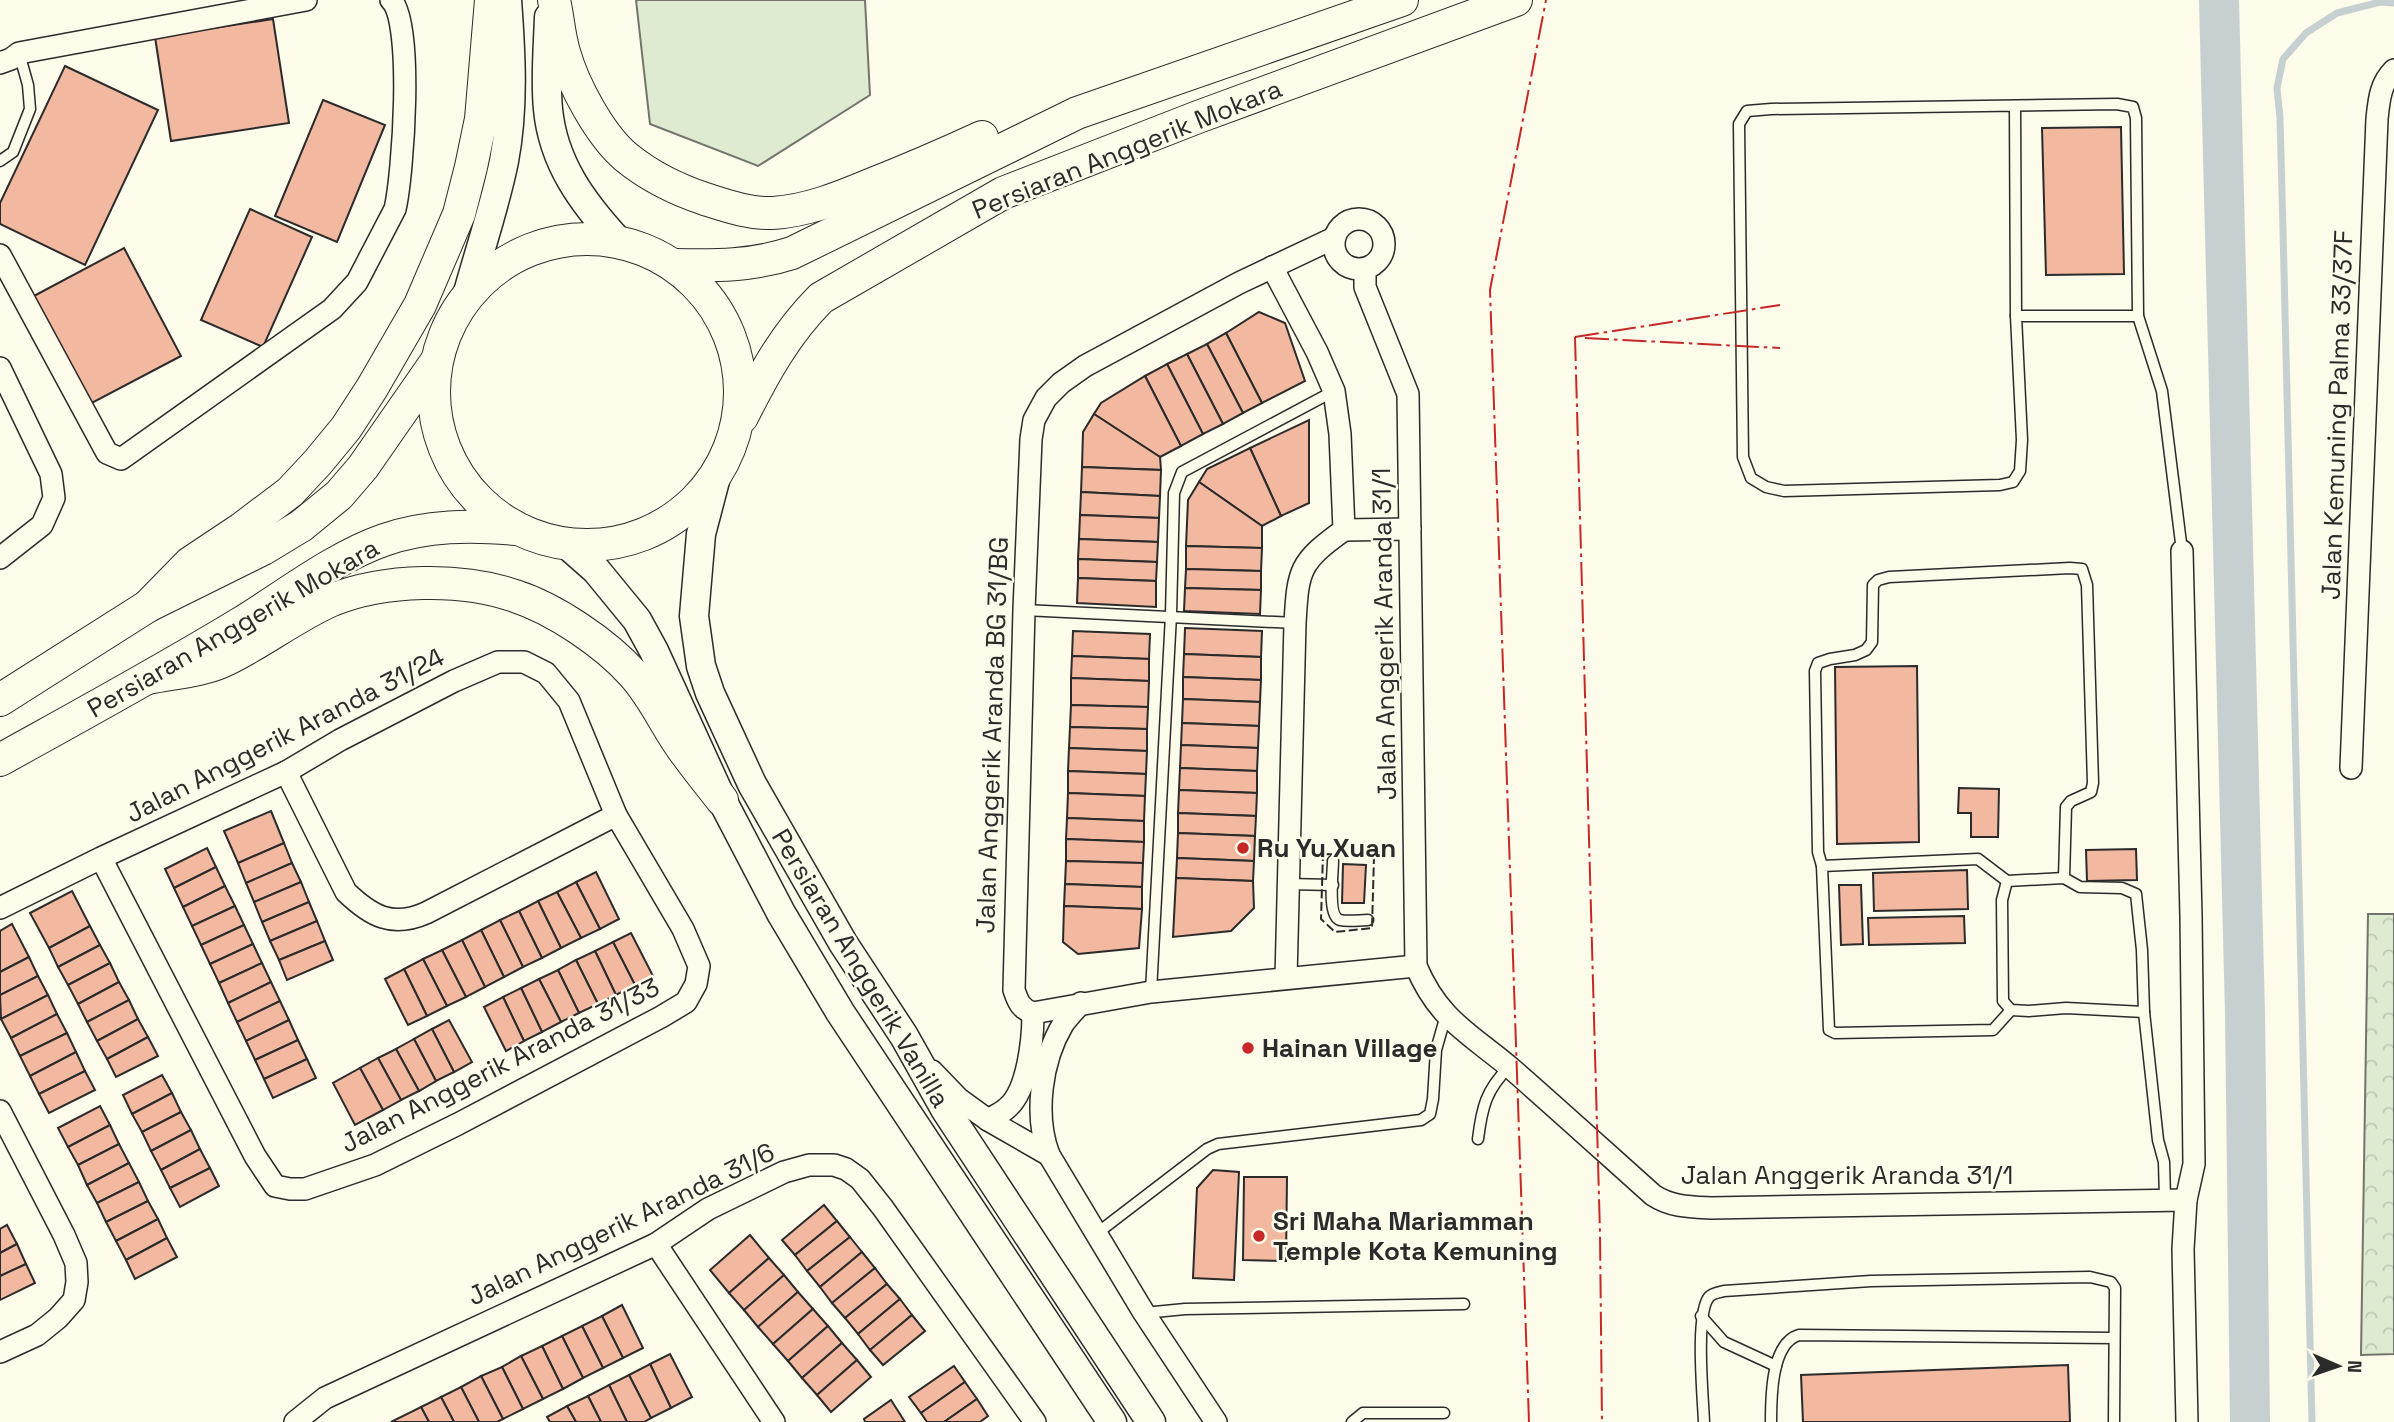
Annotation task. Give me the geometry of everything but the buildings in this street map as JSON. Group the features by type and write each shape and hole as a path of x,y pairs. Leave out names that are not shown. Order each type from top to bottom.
{"main road":[{"path":"148,606 190,563 242,529 290,492 318,462 346,428 372,388 420,305 459,214 471,167 481,119 491,0"},
{"path":"467,296 497,267 535,247 576,238 618,241 648,250 674,265 699,287 719,313 733,344 739,376 739,409 735,432 717,473 704,492 678,517 646,535 611,545 570,548 535,538 517,529 481,503 466,487 448,459 437,427 437,361 443,338 467,296 504,163 509,123 511,64 507,0"},
{"path":"549,0 548,108 553,139 562,163 587,207 618,241"},
{"path":"554,0 564,53 580,91 595,118 625,156 661,180 733,208 772,213 809,207 901,173 989,134 1077,113"},
{"name":"Persiaran Anggerik Mokara","path":"674,265 723,266 765,262 792,253 1077,113 1402,0"},
{"name":"Persiaran Anggerik Mokara","path":"735,432 776,353 799,320 821,298 1003,193 1198,117 1516,0"},
{"name":"Persiaran Anggerik Mokara","path":"0,700 148,606 264,549 301,526 339,495 363,467 437,361"},
{"name":"Persiaran Anggerik Vanilla","path":"717,473 701,534 694,616 701,666 710,694 752,784 843,943 904,1035 945,1110 1151,1422"},
{"name":"Persiaran Anggerik Mokara","path":"0,760 148,678 330,567 382,540 415,531 451,527 517,529"},
{"name":"Persiaran Anggerik Vanilla","path":"570,548 603,577 637,620 654,651 722,800 781,913 840,1012 1112,1422"},
{"path":"148,678 219,664 333,600 387,585 455,585 492,590 535,604 571,624 609,652 633,674 651,696 679,745 722,800"}],"street":[{"path":"9,58 306,0"},
{"path":"0,255 107,453 121,459 128,455 324,315 357,282 397,201 404,63 402,24 398,9 391,0"},
{"name":"Jalan Kemuning Palma 33/37F","path":"2351,768 2377,119 2381,89 2394,70"},
{"path":"1358,218 1373,223 1383,236 1383,252 1379,260 1365,269 1348,267 1341,262 1334,247 1337,231 1349,220 1358,218"},
{"name":"Jalan Anggerik Aranda BG 31/BG","path":"1033,1013 1019,1004 1014,990 1013,969 1024,610 1034,420 1046,398 1085,366 1239,283 1334,239"},
{"path":"1272,267 1317,352 1334,391 1340,434 1344,530"},
{"name":"Jalan Anggerik Aranda 31/1","path":"1365,269 1365,287 1408,394 1416,966 1426,990 1446,1015 1653,1195 1679,1206 1711,1208 2176,1200"},
{"path":"0,368 51,474 54,498 42,525 0,558"},
{"path":"1286,978 1295,623 1299,574 1322,545 1344,530 1410,529"},
{"path":"2182,551 2194,1164 2176,1200 2183,1249 2187,1422"},
{"name":"Jalan Anggerik Aranda 31/24","path":"0,908 286,772 340,740 454,681 498,662 524,662"},
{"name":"Jalan Anggerik Aranda 31/33","path":"102,858 267,1176 275,1185 305,1189 375,1165 637,1030 686,1002 696,984 699,966 683,929 616,815 569,701 546,673 524,662"},
{"path":"286,772 346,892 360,905 397,921 409,920 426,913 616,815"},
{"path":"988,1120 1008,1108 1018,1094 1031,1047 1033,1013 1151,992 1416,966"},
{"path":"1081,1003 1064,1023 1052,1047 1046,1069 1041,1121 1049,1155 1144,1313 1216,1422"},
{"path":"904,1035 933,1072 959,1099 988,1120 1049,1155"},
{"path":"0,1111 64,1235 76,1263 77,1282 74,1300 58,1318 37,1335 0,1352"},
{"name":"Jalan Anggerik Aranda 31/6","path":"298,1421 325,1398 656,1244 708,1209 774,1175 821,1163 846,1170 860,1179 1035,1422"},
{"path":"656,1244 774,1422"}],"lane":[{"path":"0,161 13,152 30,109 28,85 9,58"},
{"path":"2015,106 2016,316 2022,440 2020,471 2013,482 2000,485 1784,491 1766,487 1751,478 1743,457 1739,124 1747,111 2117,104 2133,107 2136,118 2138,316 2162,391 2182,551"},
{"path":"2016,316 2138,316"},
{"path":"1151,992 1171,615 1174,493 1182,472 1334,391"},
{"path":"2064,878 2066,807 2071,801 2091,792 2093,783 2087,585 2082,569 1889,577 1878,580 1873,585 1872,642 1866,650 1855,655 1818,663 1815,671 1818,852 1822,866 1829,1030 1835,1033 1993,1030 2011,1010 2066,1008 2144,1012"},
{"path":"1024,610 1295,623"},
{"path":"1822,866 1978,859 2007,881 2064,878 2080,887 2122,888 2136,894 2142,950 2144,1012 2158,1140 2176,1200"},
{"path":"1333,861 1332,910 1336,918 1368,920"},
{"path":"2007,881 2002,900 2003,1001 2011,1010"},
{"path":"1287,884 1333,885"},
{"path":"1096,1234 1207,1149 1218,1144 1421,1120 1430,1114 1436,1050 1446,1015"},
{"path":"1478,1139 1486,1098 1494,1082 1509,1067"},
{"path":"1704,1422 1701,1317 1709,1297 1724,1291 1871,1282 2090,1278 2111,1282 2115,1288 2114,1422"},
{"path":"1144,1313 1185,1309 1464,1304"},
{"path":"1701,1317 1724,1342 1776,1366"},
{"path":"1771,1422 1776,1366 1786,1342 1799,1335 2114,1338"},
{"path":"1352,1422 1363,1413 1444,1413"}],"green space":[{"path":"636,0 865,0 870,95 758,166 650,124"},
{"path":"2368,914 2394,914 2394,1354 2361,1355"}],"waterway":[{"path":"2219,0 2245,1013 2250,1422"},
{"path":"2312,1422 2283,230 2277,88 2283,59 2306,33 2337,13 2380,2 2394,3"}],"fence":[{"path":"1323,854 1374,856 1372,928 1335,932 1321,919 1323,854"}],"power":[{"path":"1529,1422 1490,290 1546,0"},
{"path":"1575,337 1780,305"},
{"path":"1575,337 1600,1233 1602,1422"},
{"path":"1585,338 1780,348"}],"place":[{"name":"Ru Yu Xuan","path":"1243,848"},
{"name":"Hainan Village","path":"1248,1048"},
{"name":"Sri Maha Mariamman Temple Kota Kemuning","path":"1259,1236"}]}
